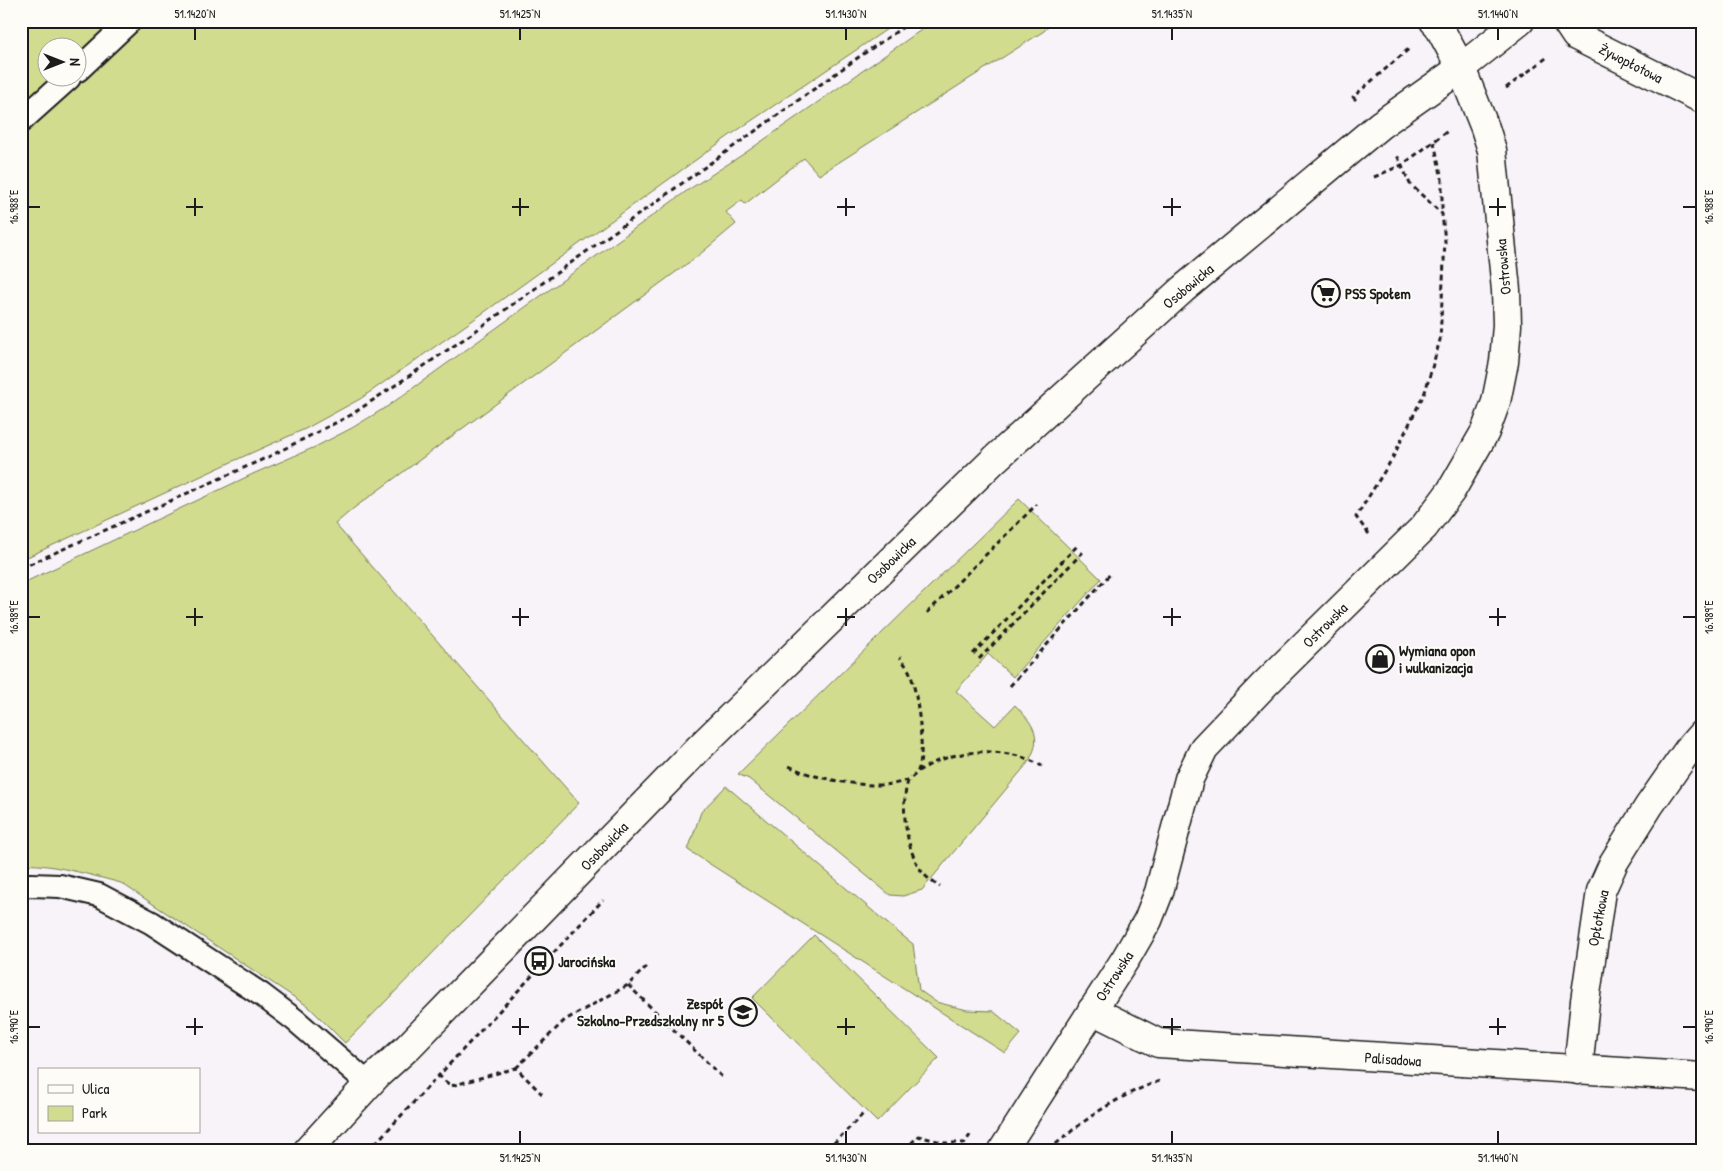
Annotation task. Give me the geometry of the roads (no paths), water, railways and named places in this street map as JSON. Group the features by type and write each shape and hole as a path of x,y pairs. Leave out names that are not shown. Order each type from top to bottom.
{"street":[{"name":"Ostrowska","path":"1003,1150 1126,958 1148,920 1160,892 1189,780 1204,748 1265,684 1424,527 1451,491 1485,432 1496,402 1504,362 1507,325 1506,290 1492,150 1461,68 1434,21"},
{"name":"Osobowicka","path":"308,1150 369,1084 408,1047 707,740 995,459 1183,289 1380,125 1461,68 1520,21"},
{"name":"Żywopłotowa","path":"1566,21 1576,36 1702,99"},
{"name":"Opłotkowa","path":"1578,1070 1600,890 1614,862 1649,806 1688,750 1702,734"},
{"name":"Palisadowa","path":"1092,1010 1158,1043 1702,1077"}],"lane":[{"path":"88,61 130,21"},
{"path":"21,121 58,88"},
{"path":"21,886 60,886 99,895 152,923 282,1010 320,1040 369,1084"}],"place":[{"name":"PSS Społem","path":"1326,293"},
{"name":"Wymiana opon i wulkanizacja","path":"1380,659"},
{"name":"Jarocińska","path":"539,961"},
{"name":"Zespół Szkolno-Przedszkolny nr 5","path":"743,1012"}]}
